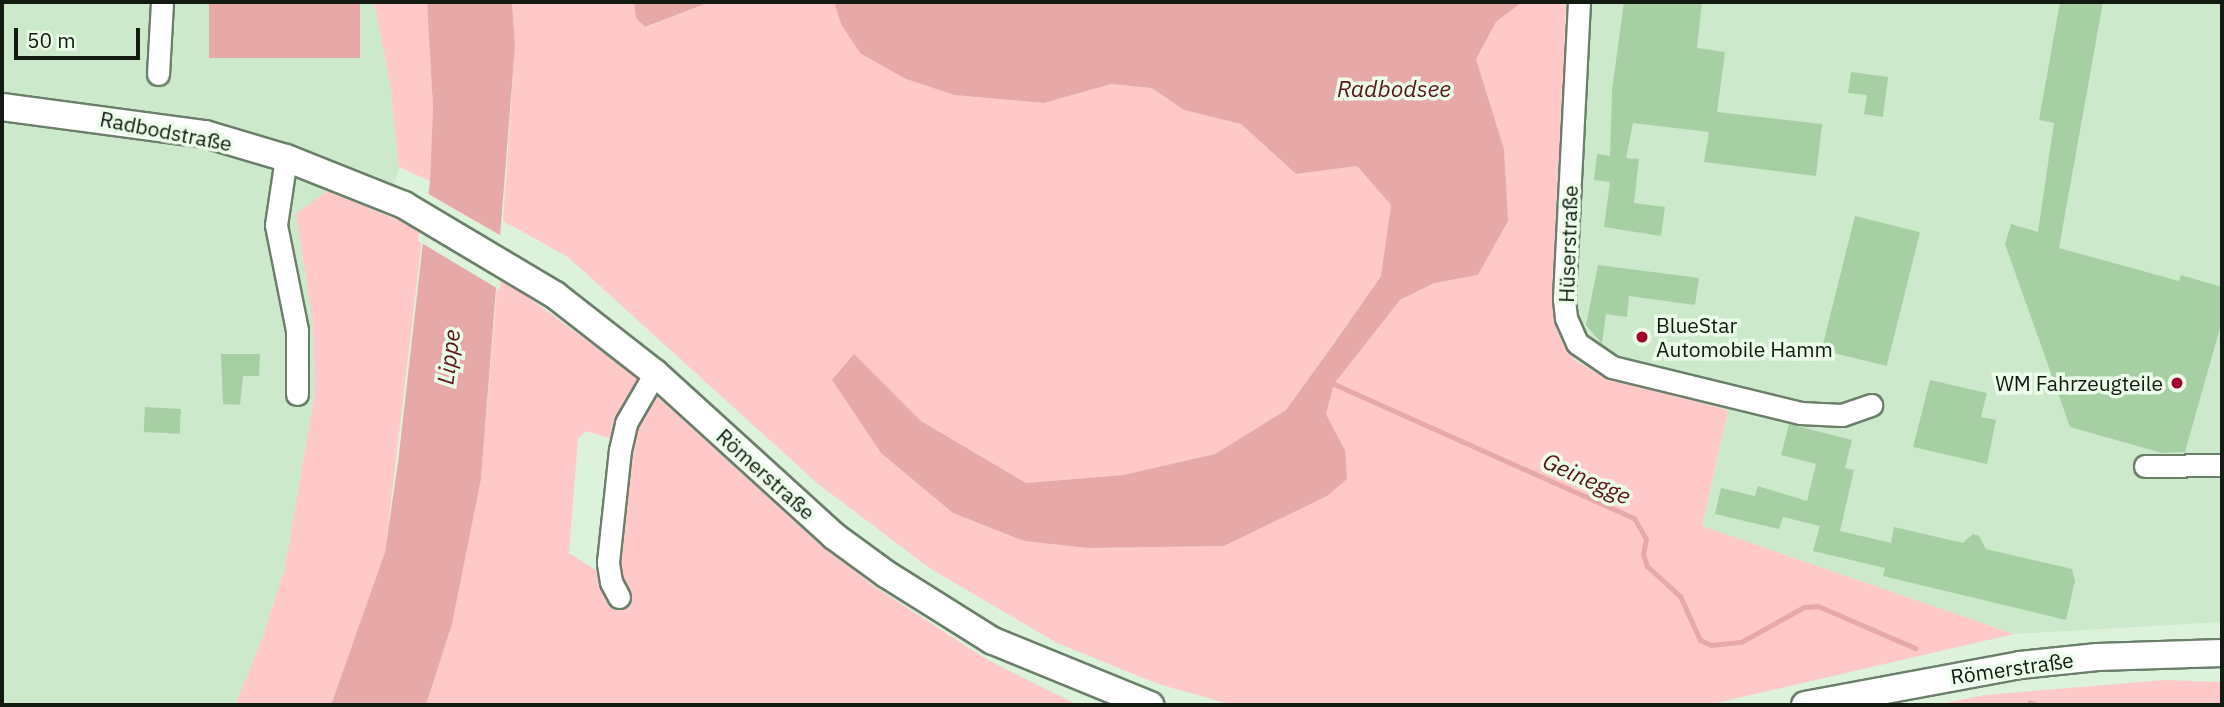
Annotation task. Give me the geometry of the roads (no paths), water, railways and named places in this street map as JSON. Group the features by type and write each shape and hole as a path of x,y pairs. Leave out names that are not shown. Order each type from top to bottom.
{"main road":[{"name":"Radbodstraße","path":"2,107 205,134 286,158 404,205"},
{"name":"Römerstraße","path":"404,205 505,261 655,373 834,536 886,574 993,642 1150,705"},
{"name":"Römerstraße","path":"1805,705 2020,666 2098,657 2222,653"}],"street":[{"path":"158,74 162,2"},
{"name":"Hüserstraße","path":"1579,2 1564,299 1566,318 1577,343 1612,367 1800,412 1842,415 1871,405"},
{"path":"286,158 276,225 297,330 297,394"},
{"path":"619,597 611,582 608,562 620,450 626,423 655,373"},
{"path":"2146,466 2222,465"}],"water":[{"path":"209,2 360,2 360,58 209,58"},
{"name":"Lippe","path":"427,2 512,2 515,46 481,479 452,624 426,705 331,705 385,552 398,463 430,181 433,107"},
{"path":"634,2 710,2 645,27 636,18"},
{"name":"Radbodsee","path":"834,2 1522,2 1496,22 1476,59 1504,149 1508,221 1478,275 1434,283 1400,300 1334,384 1326,414 1345,450 1347,479 1327,496 1224,546 1088,548 1024,541 953,513 881,453 832,380 854,354 921,421 1026,483 1123,475 1215,454 1286,410 1337,339 1381,276 1391,205 1357,166 1296,174 1241,124 1184,110 1152,88 1111,84 1044,103 954,95 906,79 860,53 841,24"}],"waterway":[{"name":"Geinegge","path":"1334,384 1634,518 1646,539 1643,554 1647,566 1680,596 1700,640 1711,645 1741,642 1804,607 1818,606 1915,648"},
{"name":"Geinegge","path":"2030,702 2037,705"}],"place":[{"name":"BlueStar Automobile Hamm","path":"1642,337"},
{"name":"WM Fahrzeugteile","path":"2177,383"}]}
